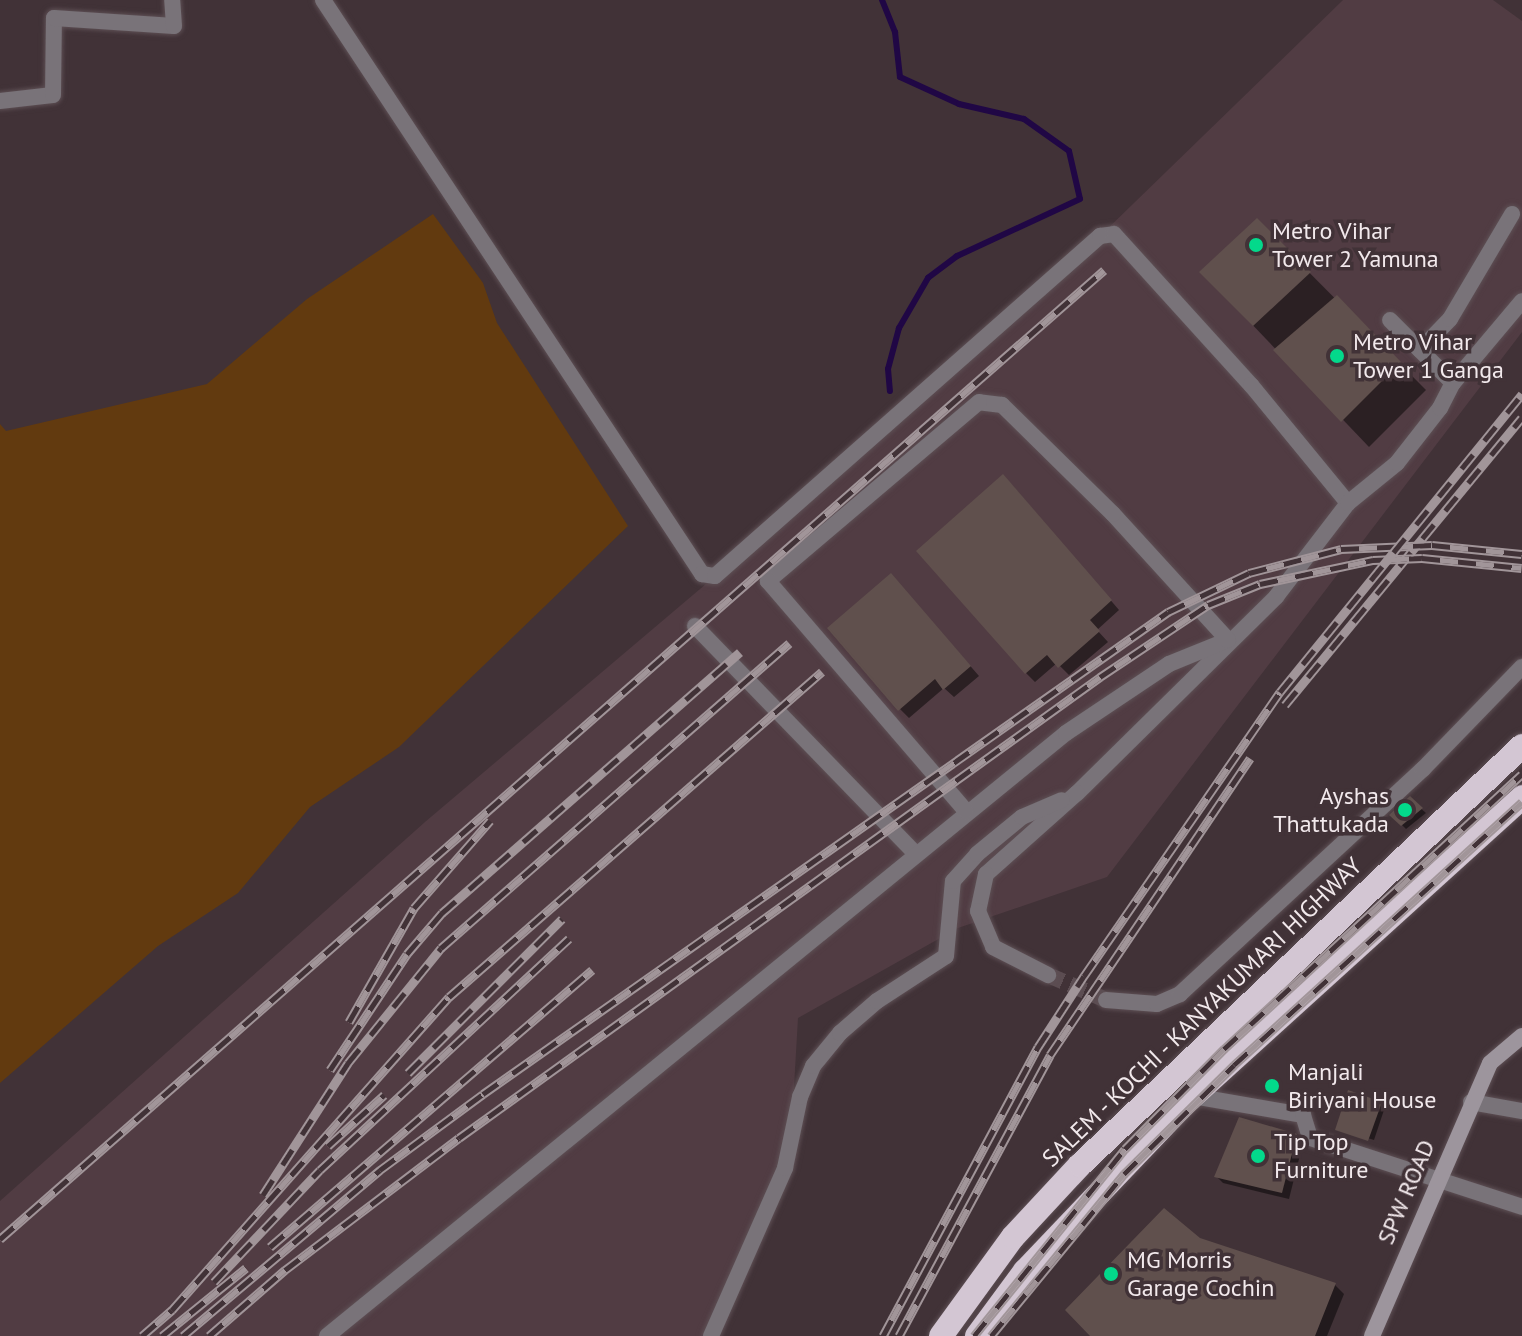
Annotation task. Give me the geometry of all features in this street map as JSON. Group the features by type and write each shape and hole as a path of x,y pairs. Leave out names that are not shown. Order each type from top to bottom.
{"highway":[{"name":"SALEM - KOCHI - KANYAKUMARI HIGHWAY","path":"941,1336 1013,1237 1080,1165 1522,746"},
{"path":"977,1336 1025,1271 1193,1096 1522,797"}],"street":[{"path":"0,101 53,95 54,18 174,26 172,0"},
{"path":"323,0 702,574 715,576 1100,236 1114,234 1251,385 1348,503"},
{"path":"1420,350 1450,319 1512,214"},
{"path":"1048,975 993,947 978,911 986,874 1077,793 1228,640 1276,597 1348,503 1397,463 1440,408 1453,383 1522,301"},
{"path":"1390,320 1453,383"},
{"path":"966,811 768,581 979,402 1002,405 1113,514 1228,640"},
{"path":"695,626 914,852"},
{"path":"327,1336 914,852 1066,733 1169,664 1228,640"},
{"path":"1106,1000 1157,1004 1180,994 1423,769 1522,667"},
{"path":"711,1336 785,1168 798,1127 800,1097 813,1066 840,1033 877,1001 946,956 953,881 977,854 1022,817 1077,793"},
{"name":"SPW ROAD","path":"1372,1336 1434,1183 1490,1063 1522,1036"},
{"path":"1193,1096 1303,1115 1310,1138 1434,1183 1522,1207"},
{"path":"1471,1102 1522,1111"}],"shaded area":[{"path":"1343,0 1493,0 1522,21 1522,332 1107,877 958,928 798,1018 791,1139 704,1336 0,1336 0,1201 425,822 910,411 1100,236"},
{"path":"433,214 483,283 497,323 628,526 399,747 310,807 238,893 158,946 0,1083 0,424 6,431 207,384 307,299"}],"building":[{"name":"Metro Vihar Tower 2 Yamuna","path":"1257,218 1311,272 1253,326 1199,272"},
{"name":"Metro Vihar Tower 1 Ganga","path":"1337,295 1401,362 1341,422 1273,350"},
{"path":"1003,474 1112,600 1090,620 1100,631 1058,668 1047,655 1025,674 916,551"},
{"path":"891,573 971,666 943,690 935,679 898,711 827,628"},
{"name":"Ayshas Thattukada","path":"1410,796 1423,808 1401,826 1389,815"},
{"path":"1348,1090 1382,1102 1368,1141 1335,1130"},
{"name":"Tip Top Furniture","path":"1239,1117 1297,1134 1282,1193 1214,1177"},
{"path":"1164,1208 1200,1238 1336,1283 1315,1336 1090,1336 1065,1310"}],"waterway":[{"path":"882,0 895,32 900,77 959,104 1024,119 1069,151 1080,199 957,256 928,278 899,328 888,369 890,391"}],"tunnel":[{"path":"1048,975 1106,1000"}],"railway":[{"path":"0,1239 1104,270"},
{"path":"883,1336 1038,1047 1084,976 1280,692 1522,394"},
{"path":"1285,705 1522,418"},
{"path":"183,1336 380,1170 483,1094 1168,612 1249,573 1341,549 1432,545 1522,554"},
{"path":"209,1336 285,1270 459,1138 1100,677 1208,605 1260,584 1373,560 1422,558 1522,568"},
{"path":"263,1195 348,1063 441,948 790,643"},
{"path":"330,1070 407,954 442,913 740,652"},
{"path":"142,1336 172,1310 449,997 822,672"},
{"path":"899,1336 1050,1055 1250,758"},
{"path":"974,1336 1125,1149 1224,1049 1522,774"},
{"path":"991,1336 1124,1174 1234,1065 1522,802"},
{"path":"349,1022 414,908 490,821"},
{"path":"408,1073 562,919"},
{"path":"214,1282 320,1170 569,939"},
{"path":"270,1247 592,970"},
{"path":"328,1146 384,1095"},
{"path":"162,1336 246,1268"}],"place":[{"name":"Metro Vihar Tower 2 Yamuna","path":"1256,245"},
{"name":"Metro Vihar Tower 1 Ganga","path":"1337,356"},
{"name":"Ayshas Thattukada","path":"1405,810"},
{"name":"Manjali Biriyani House","path":"1272,1086"},
{"name":"Tip Top Furniture","path":"1258,1156"},
{"name":"MG Morris Garage Cochin","path":"1111,1274"}]}
